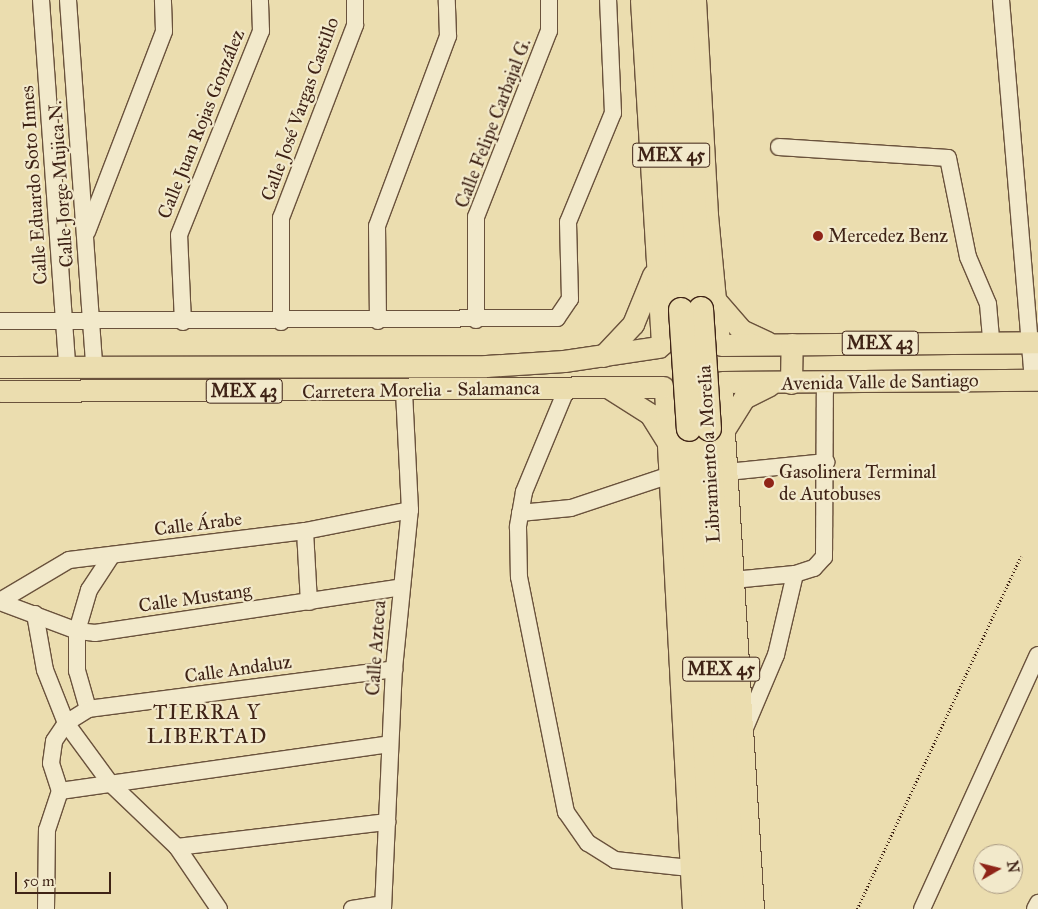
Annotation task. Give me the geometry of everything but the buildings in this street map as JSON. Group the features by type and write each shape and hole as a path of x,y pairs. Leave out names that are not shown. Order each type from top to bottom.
{"highway":[{"name":"Libramiento a Morelia","path":"661,0 699,306"},
{"name":"Libramiento a Morelia","path":"679,0 707,430 733,909"},
{"name":"Libramiento a Morelia","path":"707,430 714,909"}],"main road":[{"path":"640,0 660,346 655,366 664,388 693,909"},
{"path":"695,0 699,306 720,344 727,364 707,430 727,472 753,909"},
{"path":"603,356 619,341 643,305 651,284 655,240"},
{"path":"699,306 741,330 785,345 785,383 744,398 707,430"},
{"name":"MEX 43","path":"660,346 677,331 690,328 703,330 720,344"},
{"name":"Avenida Valle de Santiago","path":"720,344 1035,342"},
{"name":"Carretera Morelia - Salamanca","path":"0,367 486,366 603,356 660,346"},
{"path":"67,366 102,385 131,393"},
{"name":"Avenida Valle de Santiago","path":"722,383 1036,380"},
{"name":"MEX 43","path":"664,388 691,401 705,398 722,383"},
{"path":"606,387 650,414 668,447"},
{"name":"Carretera Morelia - Salamanca","path":"0,391 131,393 606,387 664,388"}],"street":[{"name":"Calle Eduardo Soto Innes","path":"41,0 67,366"},
{"name":"Calle Jorge Mujica N.","path":"68,0 94,366"},
{"path":"85,236 164,31 164,0"},
{"name":"Calle Juan Rojas González","path":"183,322 179,235 261,31 260,0"},
{"name":"Calle José Vargas Castillo","path":"281,322 281,218 355,24 354,0"},
{"path":"378,321 377,226 448,36 447,0"},
{"name":"Calle Felipe Carbajal G.","path":"476,320 476,218 549,31 549,0"},
{"path":"0,321 64,318 91,323 550,320 564,314 570,299 568,222 613,113 608,0"},
{"path":"1001,0 1035,342 1036,380"},
{"path":"779,148 948,158 968,257 988,304 991,342"},
{"path":"733,580 795,574 814,568 824,557 825,382"},
{"path":"567,388 524,492 520,514 520,577 566,812 588,843 615,860 690,868"},
{"name":"Calle Azteca","path":"383,906 394,669 410,510 404,390"},
{"path":"727,472 826,462"},
{"path":"520,514 571,508 670,475"},
{"name":"Calle Árabe","path":"0,601 70,560 305,531 410,510"},
{"path":"305,531 309,602"},
{"path":"46,909 47,830 60,790 51,763 54,741 66,723 88,709 77,671 77,631 89,590 112,555"},
{"path":"742,736 776,655 795,574"},
{"name":"Calle Mustang","path":"0,601 77,631 95,633 401,588"},
{"path":"35,614 46,670 66,723 110,784 177,847 219,909"},
{"path":"922,909 1038,655"},
{"name":"Calle Andaluz","path":"88,709 394,669"},
{"path":"60,790 390,744"},
{"path":"177,847 388,822"},
{"path":"1036,909 1038,904"},
{"path":"352,909 383,906"}],"path":[{"path":"857,909 1021,556"}],"place":[{"name":"Mercedez Benz","path":"818,236"},
{"name":"Gasolinera Terminal de Autobuses","path":"769,483"}],"district":[{"name":"TIERRA Y LIBERTAD","path":"207,724"}]}
